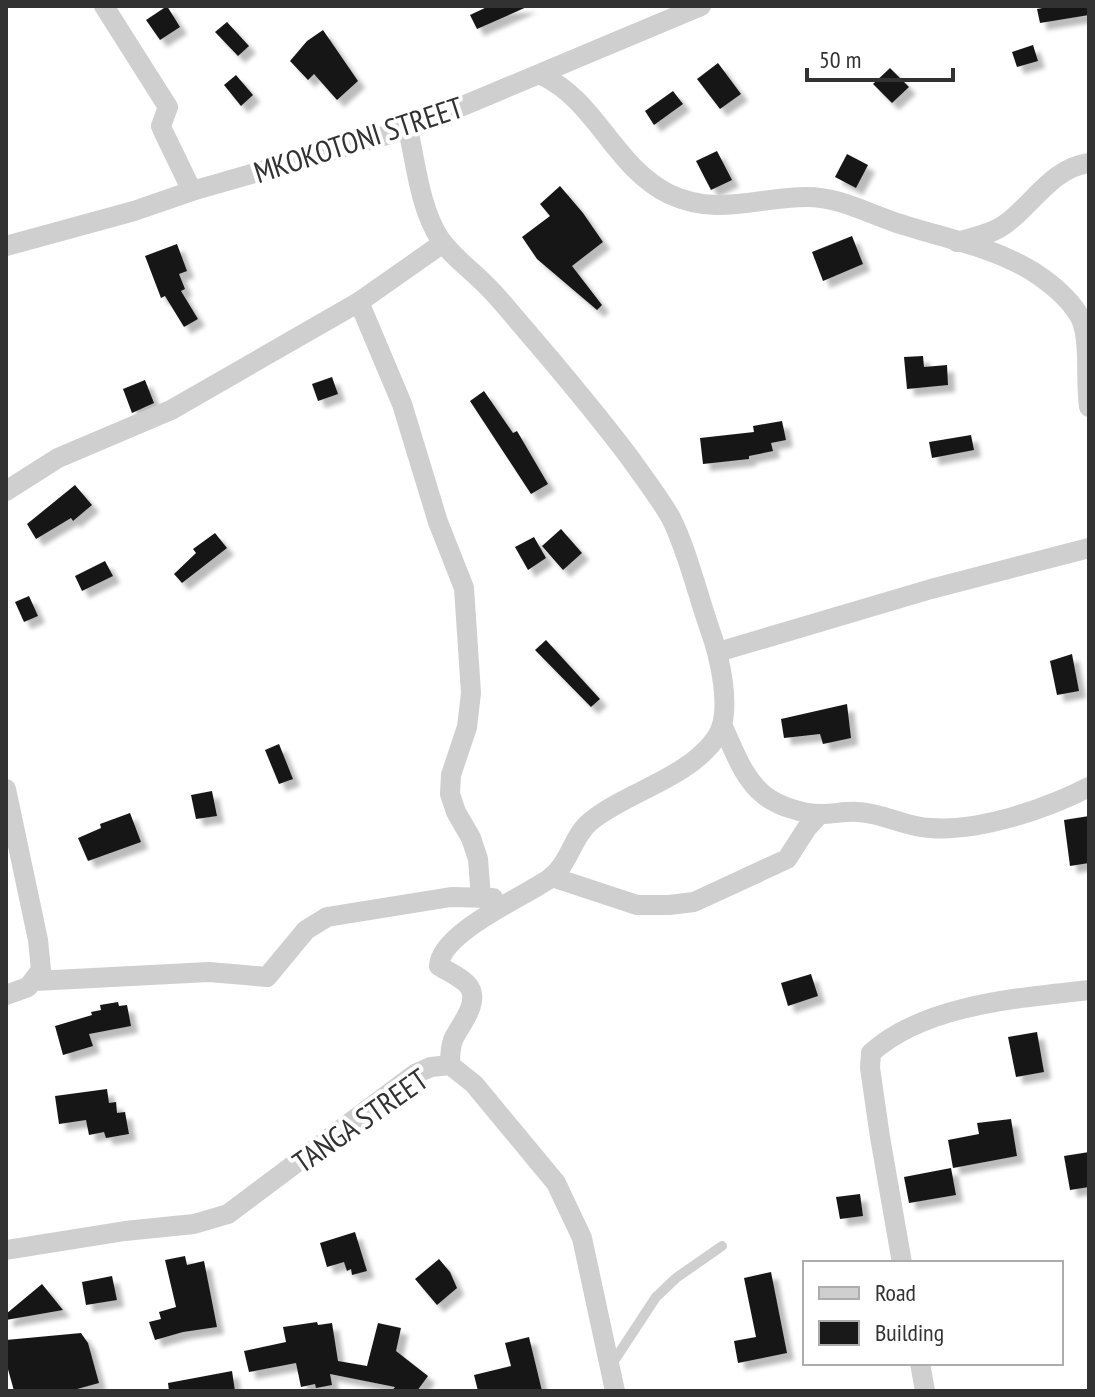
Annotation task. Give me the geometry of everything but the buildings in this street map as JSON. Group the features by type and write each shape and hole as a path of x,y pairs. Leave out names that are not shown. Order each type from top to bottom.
{"street":[{"path":"104,6 168,107 161,126 192,191"},
{"name":"MKOKOTONI STREET","path":"6,246 408,129 701,6"},
{"path":"541,75 566,88 624,158 645,179 670,195 718,207 805,197 836,200 1026,268 1072,305 1081,319 1086,338 1089,407"},
{"path":"408,129 429,216 443,243 487,286 577,389 649,484 671,520 718,652 724,714 723,727 714,741 687,764 592,820 580,831 570,854 552,877 477,922 439,956 439,966 470,988 466,1017 451,1046 450,1065"},
{"path":"957,242 1002,227 1046,183 1081,164 1089,163"},
{"path":"6,491 58,458 171,410 359,302 443,243"},
{"path":"359,302 402,404 438,522 464,588 471,693 467,727 451,775 450,794 478,859 481,898"},
{"path":"718,652 931,589 1089,548"},
{"path":"723,727 745,774 766,797 787,807 820,814 862,812 932,829 1021,814 1049,806 1089,787"},
{"path":"6,789 38,940 41,970 35,981 6,995"},
{"path":"552,877 637,905 694,902 787,859 820,814"},
{"path":"35,981 209,972 262,978 271,975 306,930 327,917 451,897 517,899"},
{"path":"902,1261 880,1137 870,1068 871,1053 888,1037 955,1011 1033,996 1089,990"},
{"name":"TANGA STREET","path":"6,1250 125,1231 194,1224 228,1214 415,1074 431,1067 450,1065 474,1084 556,1183 582,1238 615,1391"},
{"path":"920,1365 925,1391"}],"lane":[{"path":"611,1366 656,1297 676,1278 722,1246"}]}
